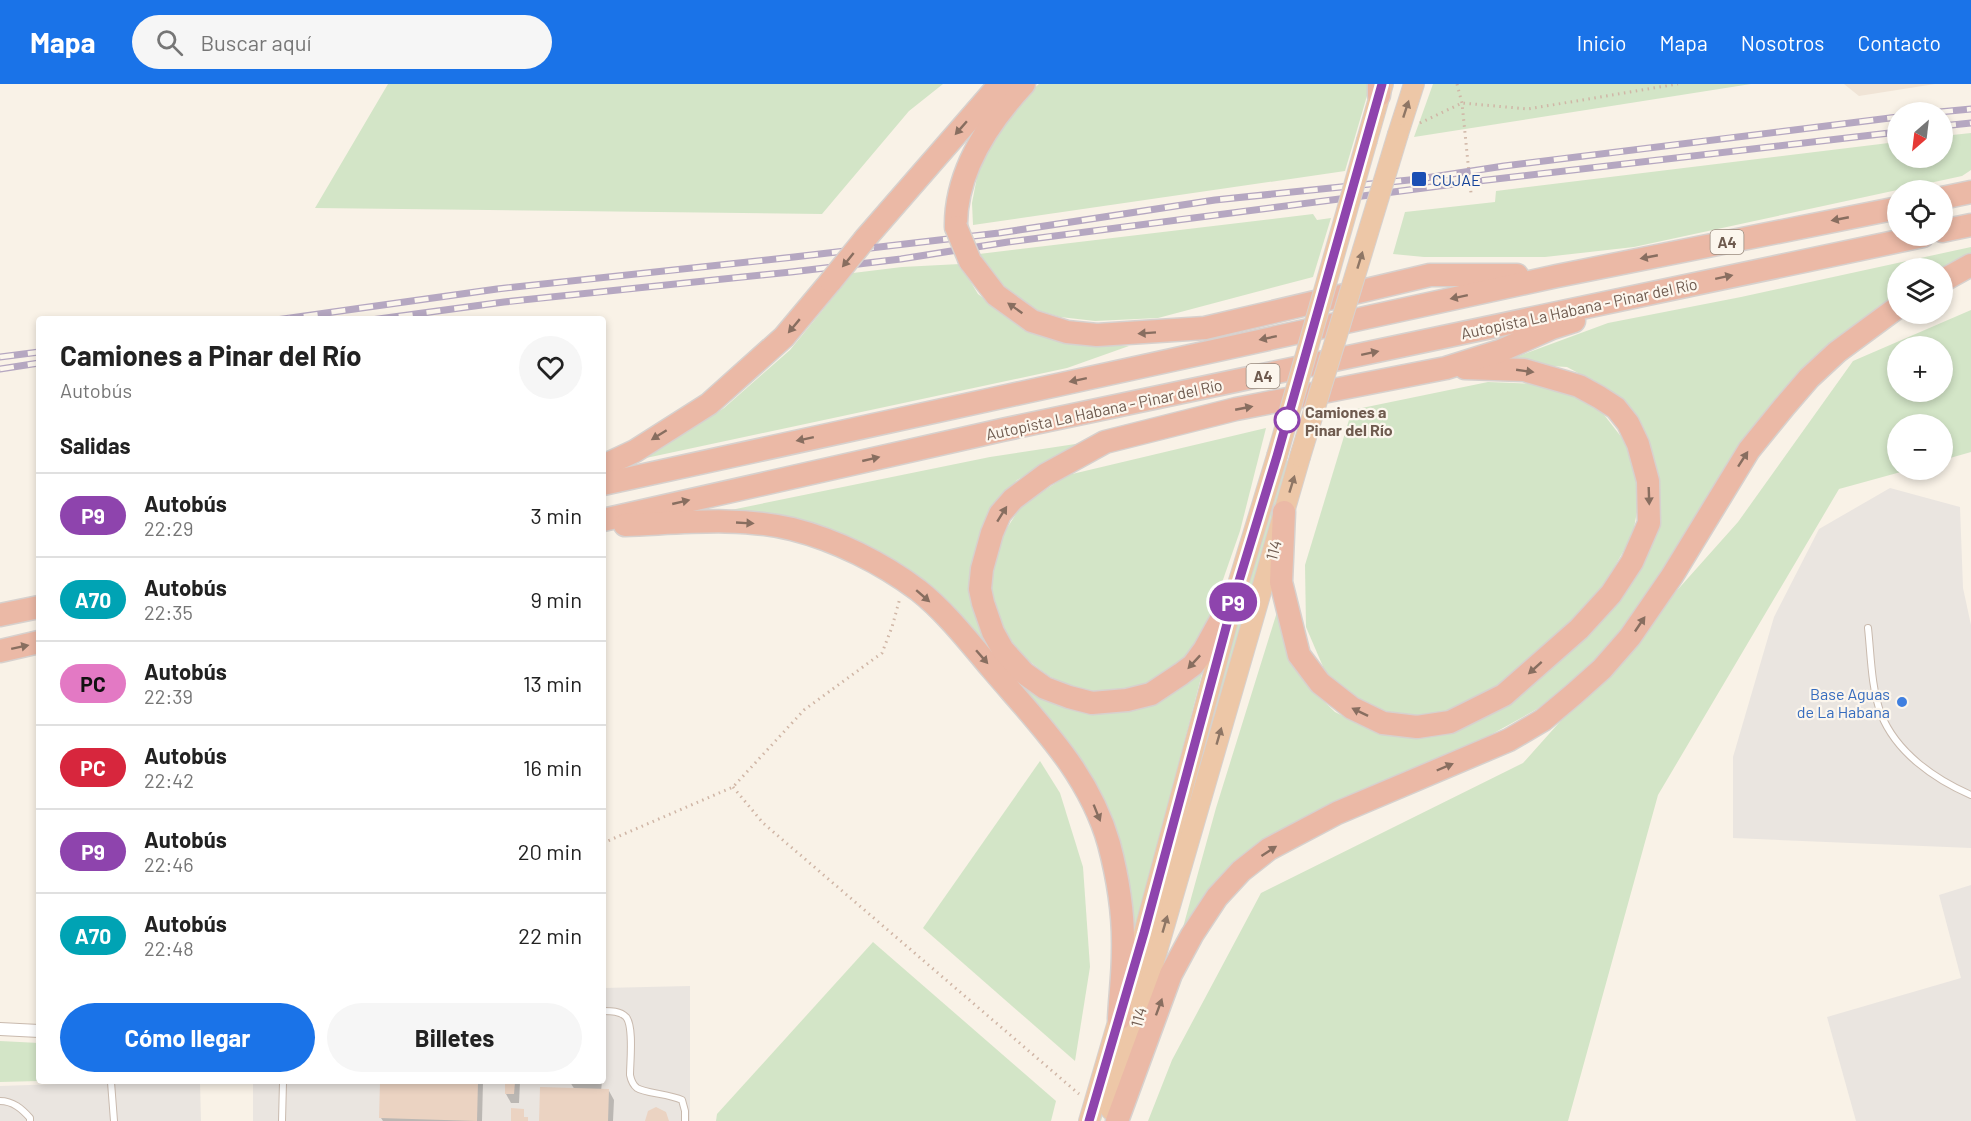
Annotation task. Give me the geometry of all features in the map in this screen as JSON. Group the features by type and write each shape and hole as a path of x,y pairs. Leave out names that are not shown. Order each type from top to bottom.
{"highway":[{"path":"606,465 634,451 709,404 784,337 865,239 1000,84"},
{"path":"1024,84 1009,100 982,138 962,181 956,213 956,227 970,261 996,295 1032,321 1068,332 1116,334 1205,328 1430,275 1557,276"},
{"name":"114","path":"1108,1121 1300,457 1414,84"},
{"name":"114","path":"1091,1114 1144,933 1235,594 1277,456 1380,88"},
{"path":"1953,196 1971,192"},
{"name":"Autopista La Habana - Pinar del Río","path":"606,483 1557,276 1887,210"},
{"path":"1953,229 1971,225"},
{"name":"Autopista La Habana - Pinar del Río","path":"606,519 1002,430 1887,243"},
{"path":"1953,275 1971,266"},
{"path":"1235,594 1204,650 1193,665 1151,694 1127,700 1092,703 1070,698 1045,688 1024,673 1003,650 993,632 980,589 982,569 1000,514 1014,499 1045,475 1105,442 1187,420 1446,368 1500,351 1552,328 1689,284"},
{"path":"1117,1121 1171,974 1192,935 1217,897 1241,871 1269,849 1337,813 1509,740 1543,720 1574,694 1602,669 1630,638 1672,576 1749,450 1784,407 1809,378 1837,352 1887,315"},
{"path":"1151,364 1205,328"},
{"path":"1284,512 1281,582 1299,655 1320,683 1352,708 1383,723 1418,727 1450,722 1497,699 1530,673 1579,628 1611,594 1632,561 1648,523 1648,481 1638,444 1628,423 1616,408 1579,386 1524,370 1446,368"},
{"path":"1002,430 1187,420"},
{"path":"606,526 717,522 792,529 849,550 885,568 918,591 943,613 1053,739 1085,786 1099,815 1109,845 1120,907 1123,951 1119,1019"},
{"path":"0,615 36,608"},
{"path":"0,651 36,643"}],"street":[{"path":"0,1029 36,1031"}],"lane":[{"path":"1868,628 1873,681 1881,714 1899,745 1918,763 1971,795"},
{"path":"606,1011 623,1014 628,1018 630,1075 636,1088 672,1095 682,1100 685,1121"},
{"path":"111,1084 114,1121"},
{"path":"282,1121 283,1084"},
{"path":"0,1101 7,1101 21,1108 30,1121"}],"path":[{"path":"1457,84 1462,103 1471,193"},
{"path":"1398,134 1462,103 1528,109 1678,84"},
{"path":"606,842 733,787 804,710 882,653 905,582"},
{"path":"733,787 763,823 1091,1114"}],"shaded area":[{"path":"1844,84 1935,84 1859,96"},
{"name":"Base Aguas de La Habana","path":"1890,488 1960,507 1963,588 1971,625 1971,848 1733,838 1733,757 1774,617 1819,529"},
{"path":"1971,885 1971,1121 1856,1121 1827,1017 1961,978 1939,895"},
{"path":"690,986 690,1121 253,1121 253,1084 606,1084 606,988"},
{"path":"200,1084 201,1121 0,1121 0,1086"}],"green space":[{"path":"388,84 943,84 909,111 822,214 315,208"},
{"path":"1039,84 1369,84 1369,89 1345,171 973,225 972,203 977,177 994,132"},
{"path":"1433,84 1751,84 1414,137"},
{"path":"1971,133 1971,170 1962,176 1944,180 1887,180 1887,192 1634,247 1545,257 1424,257 1393,254 1405,212 1495,202 1496,191 1887,143 1887,168 1953,168 1953,135"},
{"path":"1313,214 1317,220 1331,218 1313,277 1158,318 1095,321 1060,317 1034,309 1010,293 988,269 979,254"},
{"path":"1971,247 1971,256 1953,263 1953,258 1920,258"},
{"path":"960,264 978,294 1023,329 1079,344 1129,346 1067,368 646,458 724,408 790,350 853,273 902,267"},
{"path":"1887,265 1887,306 1823,350 1614,642 1586,670 1537,709 1476,743 1268,838 1182,931 1216,808 1282,596 1311,689 1335,712 1375,732 1425,738 1464,725 1512,697 1657,524 1658,474 1640,422 1608,389 1567,367 1500,363 1608,323"},
{"path":"1971,310 1971,452 1953,457 1953,414 1887,414 1887,476 1839,489 1658,795 1568,1121 1148,1121 1172,1060 1261,893 1523,763 1738,522 1853,361 1887,346 1887,402 1953,402 1953,336 1911,336 1939,324 1953,324 1953,318"},
{"path":"1488,382 1543,384 1598,407 1626,443 1640,494 1633,534 1597,598 1491,692 1454,709 1412,718 1366,706 1327,676 1306,627 1305,565 1352,410"},
{"path":"1266,428 1240,531 1203,637 1179,666 1142,686 1104,693 1078,691 1049,676 1021,655 996,617 991,587 997,544 1021,506 1068,475"},
{"path":"1082,443 1017,480 992,515 986,641 1082,710 1204,666 1132,944 1109,817 897,565 721,512 990,457"},
{"path":"1284,459 1293,463 1238,634 1101,1121 1095,1121 1192,772"},
{"path":"1040,761 1060,793 1083,867 1090,967 1075,1061 923,928"},
{"path":"873,942 1056,1101 1051,1121 716,1121 717,1114"},
{"path":"0,1041 36,1043 36,1081 0,1082"}],"building":[{"path":"380,1084 478,1084 477,1121 379,1118"},
{"path":"505,1084 515,1084 514,1094 505,1094"},
{"path":"540,1087 609,1089 608,1121 539,1121"},
{"path":"656,1107 666,1112 669,1121 645,1121 648,1111"},
{"path":"511,1108 524,1109 524,1117 528,1117 528,1121 511,1121"}],"railway":[{"path":"1953,111 1971,109"},
{"path":"305,316 497,289 999,233 1215,200 1419,179 1504,166 1887,118"},
{"path":"1953,125 1971,123"},
{"path":"401,316 504,302 901,259 1008,242 1470,182 1887,133"},
{"path":"0,357 36,352"},
{"path":"0,369 36,363"}],"bus line":[{"name":"P9","path":"1089,1121 1144,933 1235,594 1277,456 1382,84"}],"place":[{"name":"CUJAE","path":"1419,179"},
{"name":"Camiones a Pinar del Río","path":"1287,420"},
{"name":"Base Aguas de La Habana","path":"1902,702"}]}
